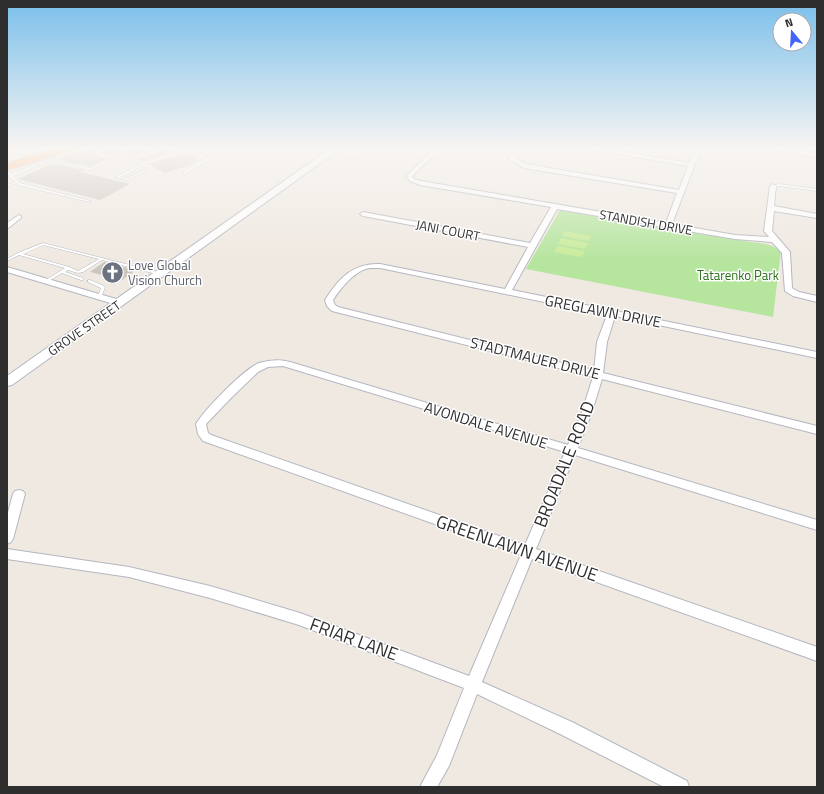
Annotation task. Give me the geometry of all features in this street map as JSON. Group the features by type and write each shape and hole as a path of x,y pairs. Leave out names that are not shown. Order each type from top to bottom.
{"street":[{"name":"GROVE STREET","path":"7,382 286,185"},
{"name":"STANDISH DRIVE","path":"432,185 735,238 774,240"},
{"path":"639,185 681,192"},
{"path":"668,226 684,185"},
{"path":"773,186 768,231 774,240 783,248 787,256 788,289 796,294 817,299"},
{"path":"507,292 555,206"},
{"path":"771,208 817,216"},
{"name":"JANI COURT","path":"363,214 533,246"},
{"path":"7,227 19,217"},
{"name":"STADTMAUER DRIVE","path":"389,268 369,266 357,270 331,296 329,300 331,306 335,309 817,430"},
{"name":"GREGLAWN DRIVE","path":"389,268 817,355"},
{"path":"7,269 120,303"},
{"name":"BROADALE ROAD","path":"428,787 444,760 473,685 586,415 598,374 602,342 612,313"},
{"name":"AVONDALE AVENUE","path":"217,442 207,438 203,434 201,424 202,421 257,368 266,364 279,363 817,524"},
{"name":"GREENLAWN AVENUE","path":"217,442 817,654"},
{"path":"7,539 19,494"},
{"name":"FRIAR LANE","path":"7,554 130,572 210,592 344,634 473,685 566,728 681,787"}],"lane":[{"path":"29,185 89,201"},
{"path":"773,186 779,185"},
{"path":"779,185 817,190"},
{"path":"7,260 43,244 160,274"},
{"path":"19,254 78,272 102,259"},
{"path":"47,281 68,268"},
{"path":"62,272 82,279"},
{"path":"89,281 103,287 100,297"}],"green space":[{"name":"Tatarenko Park","path":"560,210 763,243 774,247 781,251 773,317 526,269"},
{"path":"565,231 591,236 589,241 562,236"},
{"path":"561,238 588,243 585,249 558,244"},
{"path":"557,246 585,251 582,257 554,252"}],"building":[{"path":"42,185 128,185 100,200"},
{"name":"Love Global Vision Church","path":"104,262 136,270 122,280 90,272"}],"place":[{"name":"Love Global Vision Church","path":"112,272"}]}
